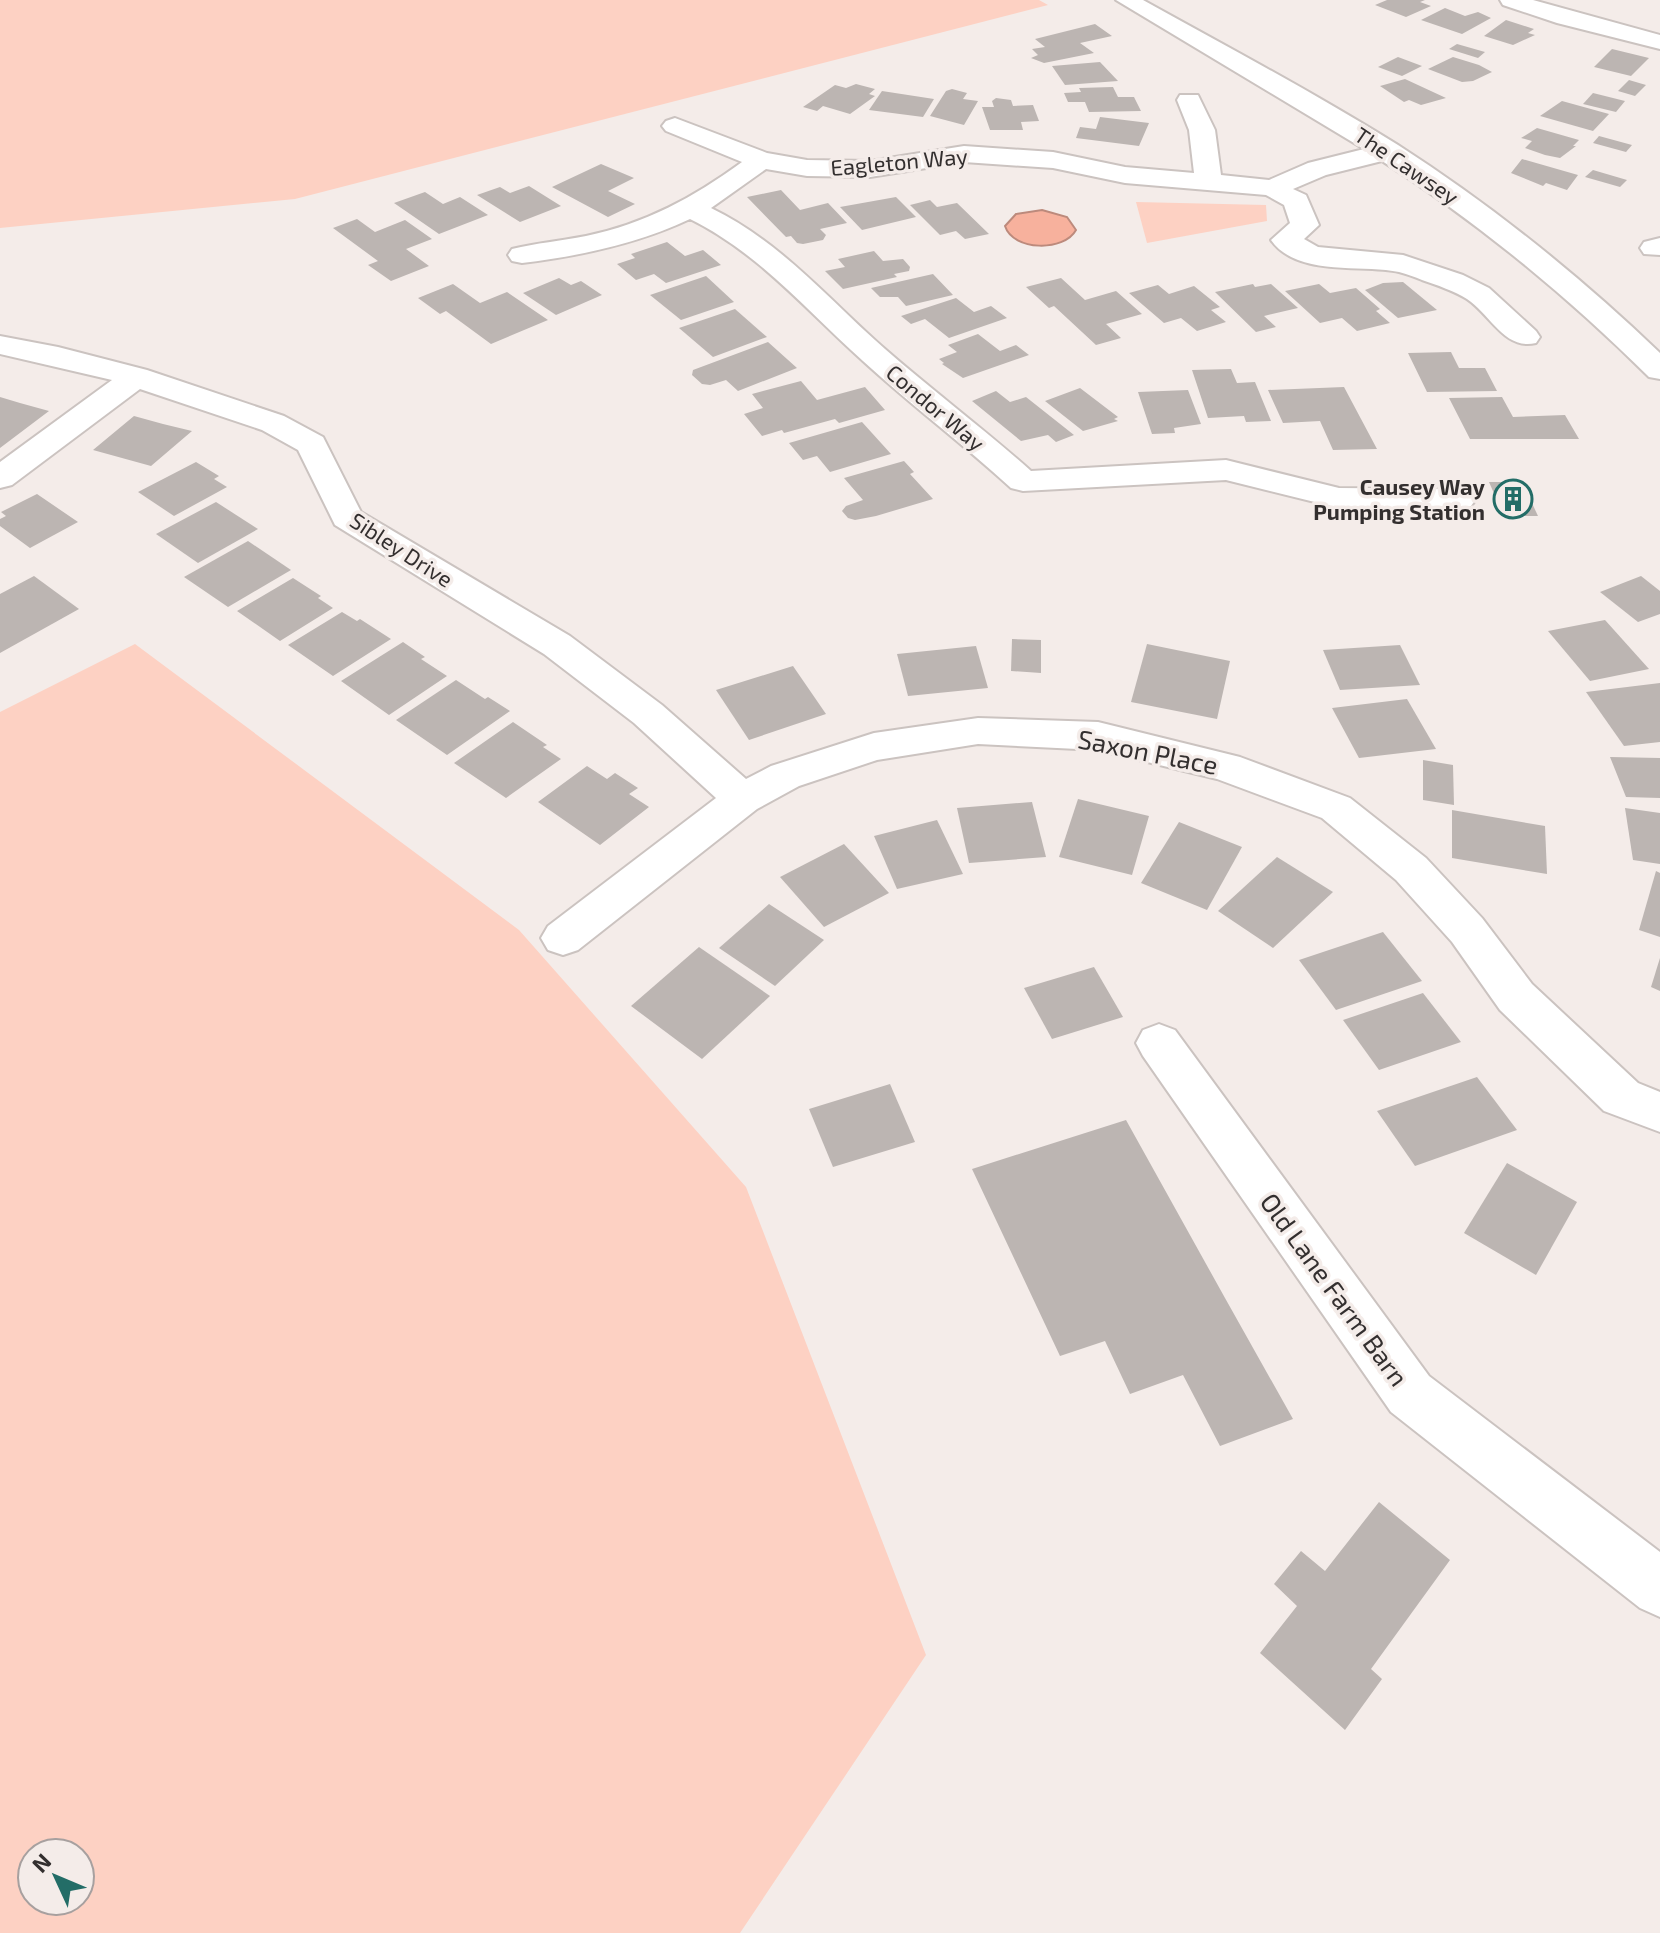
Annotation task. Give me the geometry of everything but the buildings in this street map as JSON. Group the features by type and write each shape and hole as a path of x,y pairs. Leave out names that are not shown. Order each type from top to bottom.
{"street":[{"name":"The Cawsey","path":"1127,0 1288,90 1389,151 1547,263 1660,370"},
{"path":"1511,0 1591,26 1660,42"},
{"path":"1591,26 1611,9"},
{"path":"1189,100 1200,118 1205,139 1208,184"},
{"name":"Eagleton Way","path":"675,126 761,160 807,168 870,169 964,154 1053,160 1125,175 1272,188 1317,169 1389,151"},
{"path":"522,255 581,248 691,209 761,160"},
{"path":"1272,188 1296,201 1305,225 1285,240 1311,255 1403,264 1453,281 1479,294 1525,337"},
{"name":"Condor Way","path":"691,209 724,222 785,268 875,356 1023,481 1226,470 1339,498 1459,499"},
{"name":"Sibley Drive","path":"0,345 58,356 136,377 273,423 312,444 347,518 557,645 648,714 743,799"},
{"path":"0,478 136,377"},
{"name":"Saxon Place","path":"563,938 743,799 785,776 874,747 978,731 1098,736 1226,767 1336,808 1411,869 1467,930 1516,997 1621,1097 1660,1112"},
{"name":"Old Lane Farm Barn","path":"1159,1043 1410,1394 1660,1588"}],"shaded area":[{"path":"0,0 1039,0 1048,5 295,199 0,228"},
{"path":"1136,202 1266,205 1267,221 1147,243"},
{"path":"1042,210 1067,217 1076,230 1061,242 1039,246 1018,240 1005,226 1016,214"},
{"path":"135,644 519,930 746,1187 926,1655 740,1933 0,1933 0,712"}],"place":[{"name":"Causey Way Pumping Station","path":"1513,499"}]}
